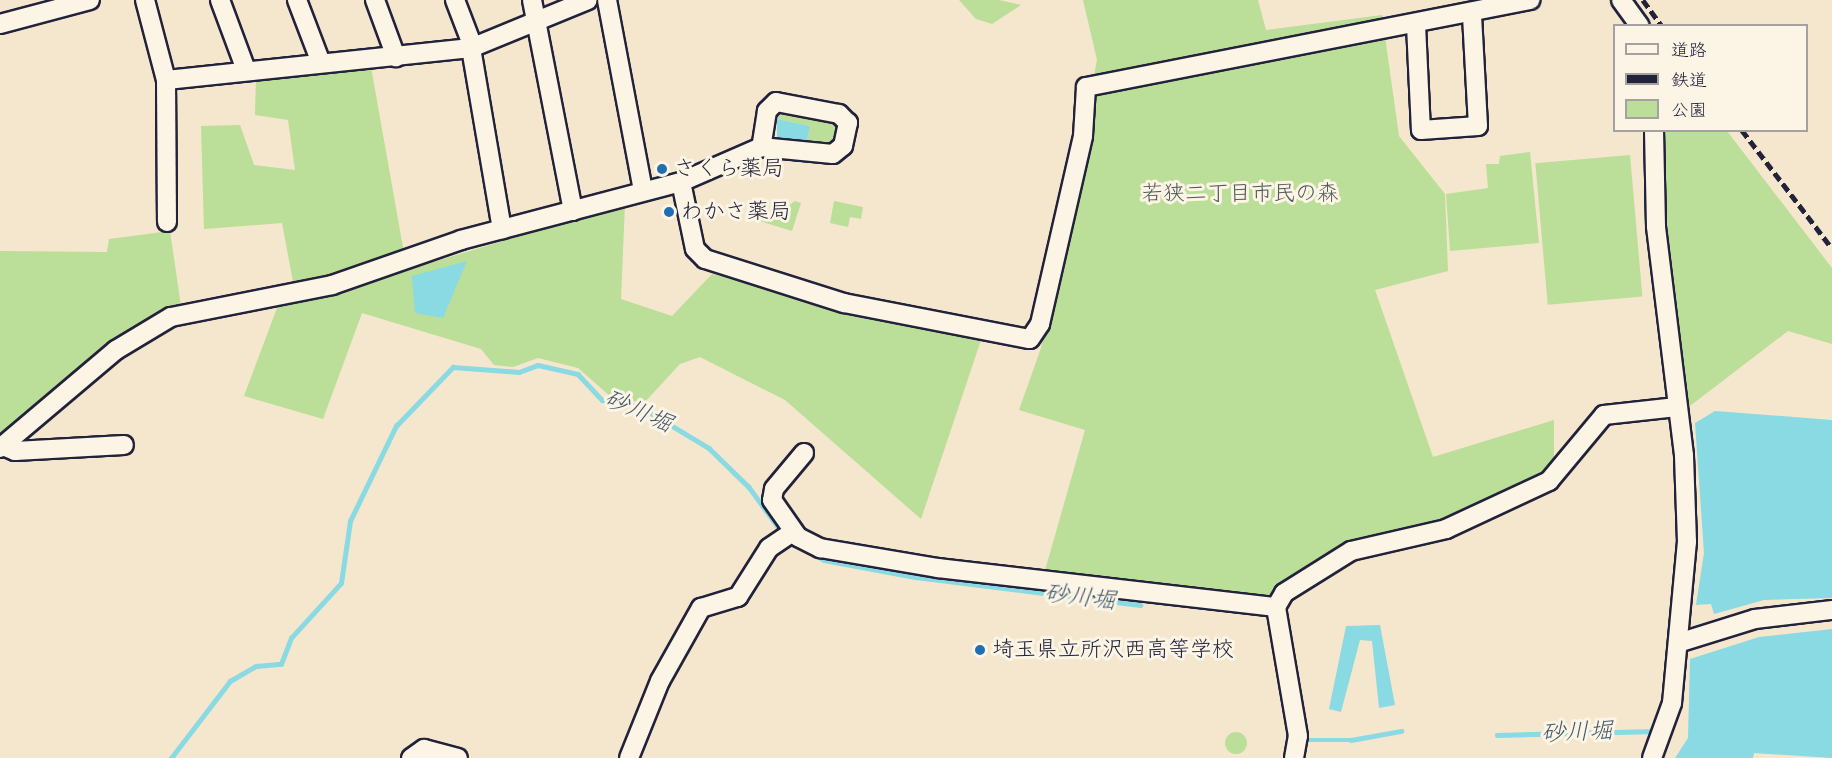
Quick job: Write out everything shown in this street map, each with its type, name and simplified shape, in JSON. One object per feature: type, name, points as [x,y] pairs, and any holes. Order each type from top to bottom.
[{"type":"street","points":[[0,24],[68,3],[90,0]]},
{"type":"street","points":[[145,0],[166,80],[167,222]]},
{"type":"street","points":[[219,0],[246,70]]},
{"type":"street","points":[[297,0],[321,63]]},
{"type":"street","points":[[375,0],[396,57]]},
{"type":"street","points":[[455,0],[472,48],[502,229]]},
{"type":"street","points":[[532,0],[539,20],[573,211]]},
{"type":"street","points":[[166,80],[472,48],[588,0]]},
{"type":"street","points":[[607,0],[643,191]]},
{"type":"street","points":[[681,182],[695,249],[705,259],[853,305],[1030,339],[1040,324],[1080,147],[1086,87],[1472,15],[1531,0]]},
{"type":"street","points":[[1621,0],[1639,24]]},
{"type":"street","points":[[1416,25],[1421,130],[1478,126],[1472,15]]},
{"type":"street","points":[[1,447],[116,350],[171,317],[332,285],[502,229],[681,182],[761,147],[833,154],[843,146],[848,123],[839,114],[776,102],[767,111],[761,147]]},
{"type":"street","points":[[1652,758],[1672,703],[1687,542],[1677,406],[1656,226],[1654,132]]},
{"type":"street","points":[[1294,758],[1298,736],[1276,607],[1296,583],[1351,550],[1446,529],[1549,481],[1604,416],[1677,406]]},
{"type":"street","points":[[1,447],[15,451],[124,445]]},
{"type":"street","points":[[804,453],[772,495],[788,535],[820,548],[938,568],[1276,607]]},
{"type":"street","points":[[629,758],[660,681],[701,608],[738,597],[788,535]]},
{"type":"street","points":[[1678,643],[1755,619],[1832,610]]},
{"type":"street","points":[[411,758],[424,749],[458,758]]},
{"type":"green space","points":[[959,0],[999,0],[1021,5],[992,24],[976,19]]},
{"type":"green space","name":"若狭二丁目市民の森","points":[[1083,0],[1258,0],[1266,30],[1382,15],[1399,136],[1445,194],[1448,271],[1375,290],[1433,457],[1554,420],[1554,471],[1445,523],[1358,542],[1290,577],[1272,600],[1044,574],[1085,430],[1019,410],[1041,348],[1097,60]]},
{"type":"green space","points":[[371,67],[407,270],[625,204],[621,299],[672,316],[712,274],[981,340],[921,519],[785,400],[700,357],[680,364],[644,403],[611,397],[578,368],[538,358],[513,367],[494,365],[481,349],[362,313],[323,419],[244,396],[277,308],[294,287],[282,223],[204,229],[201,126],[240,125],[254,165],[295,170],[288,120],[255,115],[256,76]]},
{"type":"green space","points":[[785,110],[833,121],[837,127],[831,146],[806,145],[810,126],[777,119]]},
{"type":"green space","points":[[1663,132],[1728,132],[1832,268],[1832,344],[1788,331],[1686,409],[1663,220]]},
{"type":"green space","points":[[1530,152],[1539,243],[1450,251],[1446,194],[1488,188],[1486,164],[1499,164],[1500,156]]},
{"type":"green space","points":[[1630,155],[1642,296],[1548,305],[1535,163]]},
{"type":"green space","points":[[795,201],[801,203],[792,231],[747,217],[751,207],[776,215]]},
{"type":"green space","points":[[834,201],[863,207],[861,219],[850,217],[848,227],[830,223]]},
{"type":"green space","points":[[170,231],[181,306],[132,329],[0,438],[0,251],[107,252],[109,239]]},
{"type":"green space","points":[[1236,732],[1244,735],[1247,743],[1244,751],[1236,754],[1228,751],[1225,743],[1228,735]]},
{"type":"water","points":[[777,119],[810,126],[806,145],[777,138]]},
{"type":"water","points":[[467,261],[443,318],[415,313],[412,276]]},
{"type":"water","points":[[1715,411],[1832,420],[1832,598],[1764,600],[1714,614],[1711,604],[1696,605],[1704,553],[1695,423]]},
{"type":"water","points":[[1380,625],[1395,705],[1379,708],[1372,641],[1360,640],[1341,712],[1329,709],[1346,626]]},
{"type":"water","points":[[1832,629],[1832,758],[1754,753],[1753,758],[1675,758],[1688,738],[1690,659],[1759,637]]},
{"type":"waterway","name":"砂川堀","points":[[171,758],[230,681],[256,666],[281,664],[291,638],[341,583],[350,521],[396,426],[453,367],[519,372],[538,365],[578,374],[602,400],[639,406],[709,448],[749,487],[784,535]]},
{"type":"waterway","name":"砂川堀","points":[[789,541],[824,560],[916,577],[1140,605]]},
{"type":"waterway","name":"砂川堀","points":[[1305,740],[1351,740],[1401,731]]},
{"type":"waterway","name":"砂川堀","points":[[1497,735],[1656,731]]},
{"type":"railway","points":[[1643,0],[1661,24]]},
{"type":"railway","points":[[1744,132],[1832,248]]},
{"type":"place","name":"さくら薬局","points":[[662,169]]},
{"type":"place","name":"わかさ薬局","points":[[669,212]]},
{"type":"place","name":"埼玉県立所沢西高等学校","points":[[980,650]]}]
